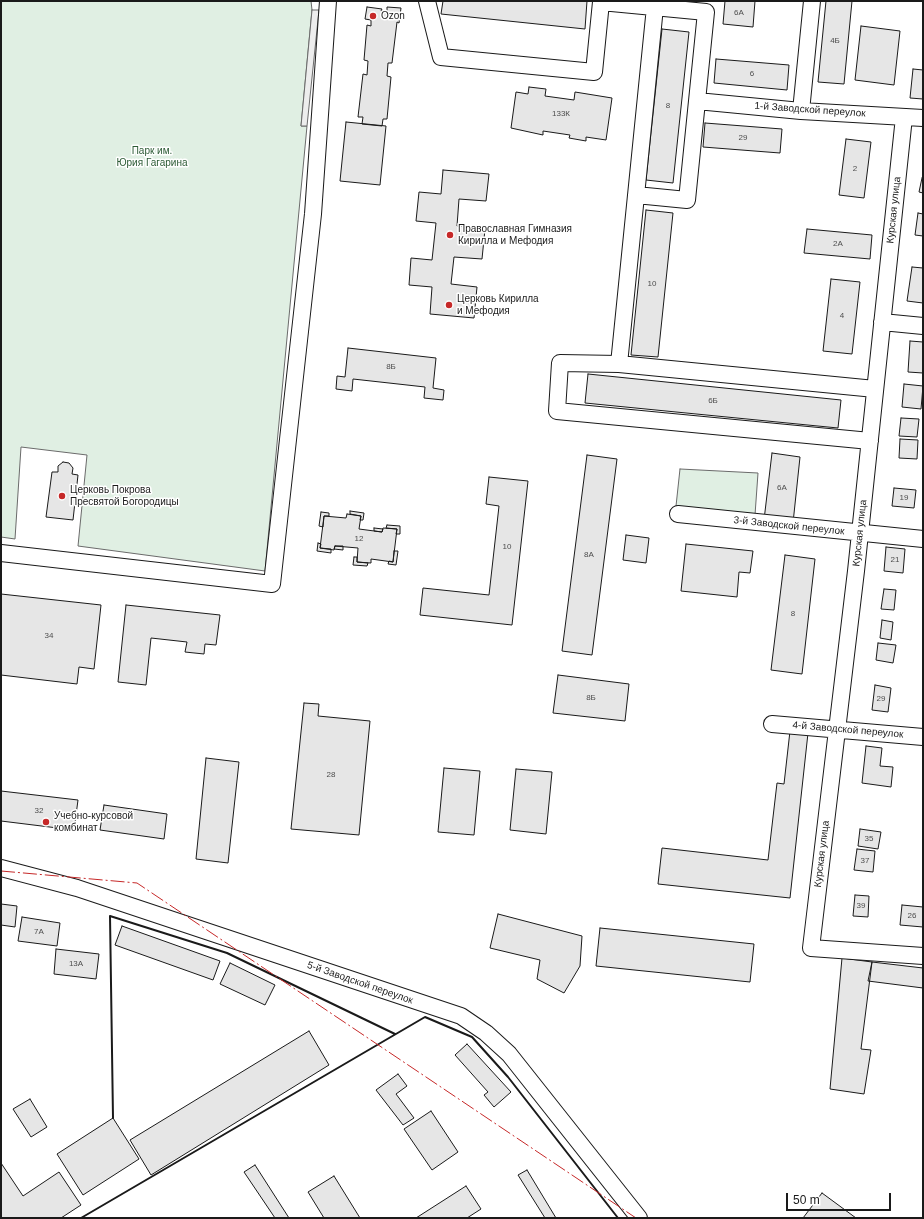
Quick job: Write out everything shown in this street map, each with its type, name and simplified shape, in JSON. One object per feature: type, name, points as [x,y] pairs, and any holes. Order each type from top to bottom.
[{"type":"street","points":[[1,553],[272,584],[313,214],[328,1]]},
{"type":"street","points":[[428,1],[441,57],[594,72],[601,2],[706,12],[687,200],[636,195]]},
{"type":"street","points":[[801,111],[812,1]]},
{"type":"street","points":[[619,364],[655,7]]},
{"type":"street","name":"1-й Заводской переулок","points":[[697,101],[801,111],[923,118]]},
{"type":"street","name":"Курская улица","points":[[904,116],[860,534],[810,948],[923,956]]},
{"type":"street","points":[[882,322],[923,326]]},
{"type":"street","points":[[870,441],[557,411],[560,363],[619,364],[875,389]]},
{"type":"street","name":"3-й Заводской переулок","points":[[678,514],[860,534],[923,539]]},
{"type":"street","name":"4-й Заводской переулок","points":[[772,724],[837,728],[923,737]]},
{"type":"street","name":"5-й Заводской переулок","points":[[1,868],[77,888],[461,1016],[486,1033],[509,1054],[638,1218]]},
{"type":"green space","name":"Парк им. Юрия Гагарина","points":[[1,1],[311,1],[312,10],[301,126],[307,126],[265,571],[78,546],[87,455],[21,447],[15,539],[1,537]]},
{"type":"green space","points":[[680,469],[758,473],[755,515],[676,506]]},
{"type":"shaded area","points":[[312,10],[319,10],[307,126],[301,126]]},
{"type":"building","points":[[443,1],[587,1],[585,29],[441,14]]},
{"type":"building","points":[[725,1],[755,1],[753,27],[723,24]]},
{"type":"building","points":[[826,1],[852,1],[844,84],[818,82]]},
{"type":"building","points":[[367,7],[382,9],[381,11],[387,12],[387,7],[401,8],[399,23],[397,22],[392,63],[388,63],[387,76],[391,77],[387,119],[383,119],[382,126],[362,124],[363,117],[358,117],[363,74],[367,75],[368,61],[364,60],[367,25],[371,26],[371,20],[365,19]]},
{"type":"building","points":[[861,26],[900,31],[894,85],[855,80]]},
{"type":"building","points":[[662,29],[689,32],[673,183],[646,180]]},
{"type":"building","points":[[716,59],[789,65],[787,90],[714,83]]},
{"type":"building","points":[[913,69],[923,70],[923,99],[910,98]]},
{"type":"building","points":[[529,87],[546,89],[545,96],[574,100],[575,92],[612,98],[606,140],[586,137],[586,141],[569,138],[570,135],[543,131],[543,135],[511,128],[516,92],[528,94]]},
{"type":"building","points":[[346,122],[386,126],[380,185],[340,181]]},
{"type":"building","points":[[705,123],[782,129],[780,153],[703,147]]},
{"type":"building","points":[[846,139],[871,142],[864,198],[839,195]]},
{"type":"building","points":[[443,170],[489,174],[486,201],[459,199],[457,226],[485,229],[482,259],[454,257],[451,284],[477,287],[474,318],[430,314],[432,287],[409,285],[411,258],[432,260],[436,223],[416,221],[419,192],[441,194]]},
{"type":"building","points":[[922,178],[923,179],[923,193],[919,192]]},
{"type":"building","points":[[646,210],[673,213],[658,357],[631,355]]},
{"type":"building","points":[[918,213],[923,214],[923,236],[915,235]]},
{"type":"building","points":[[807,229],[872,235],[870,259],[804,253]]},
{"type":"building","points":[[912,267],[923,268],[923,303],[907,301]]},
{"type":"building","points":[[831,279],[860,282],[852,354],[823,351]]},
{"type":"building","points":[[910,341],[923,342],[923,373],[908,372]]},
{"type":"building","points":[[348,348],[436,358],[433,388],[444,390],[443,400],[424,398],[425,387],[353,379],[352,391],[336,389],[337,376],[345,377]]},
{"type":"building","points":[[588,374],[841,400],[838,428],[585,403]]},
{"type":"building","points":[[904,384],[923,386],[921,409],[902,407]]},
{"type":"building","points":[[901,418],[919,419],[917,437],[899,436]]},
{"type":"building","points":[[900,439],[918,440],[917,459],[899,458]]},
{"type":"building","points":[[772,453],[800,457],[793,523],[764,520]]},
{"type":"building","points":[[587,455],[617,459],[592,655],[562,651]]},
{"type":"building","name":"Церковь Покрова Пресвятой Богородицы","points":[[63,462],[69,463],[73,468],[72,474],[78,475],[73,520],[46,517],[52,472],[58,472],[58,466]]},
{"type":"building","points":[[489,477],[528,481],[512,625],[420,615],[423,588],[489,595],[499,506],[486,504]]},
{"type":"building","points":[[894,488],[916,490],[914,508],[892,506]]},
{"type":"building","points":[[350,511],[364,513],[363,520],[360,520],[361,516],[350,514]]},
{"type":"building","points":[[321,512],[329,513],[329,516],[324,516],[323,527],[319,526]]},
{"type":"building","points":[[347,514],[361,516],[359,529],[382,532],[383,528],[397,529],[393,562],[371,559],[371,563],[357,562],[358,548],[335,546],[334,550],[320,548],[324,516],[346,518]]},
{"type":"building","points":[[387,525],[400,526],[400,534],[396,534],[397,529],[386,528]]},
{"type":"building","points":[[374,528],[383,529],[382,532],[374,531]]},
{"type":"building","points":[[626,535],[649,538],[646,563],[623,560]]},
{"type":"building","points":[[318,543],[321,544],[320,548],[331,549],[331,553],[317,551]]},
{"type":"building","points":[[686,544],[753,551],[750,573],[739,572],[737,597],[681,591]]},
{"type":"building","points":[[335,546],[343,546],[343,550],[334,549]]},
{"type":"building","points":[[886,547],[905,549],[903,573],[884,571]]},
{"type":"building","points":[[394,551],[398,551],[396,565],[388,564],[389,561],[393,562]]},
{"type":"building","points":[[785,555],[815,559],[802,674],[771,670]]},
{"type":"building","points":[[354,557],[357,557],[357,562],[368,563],[367,566],[353,565]]},
{"type":"building","points":[[884,589],[896,590],[894,610],[881,609]]},
{"type":"building","points":[[1,594],[101,605],[94,669],[79,667],[77,684],[1,675]]},
{"type":"building","points":[[126,605],[220,615],[216,645],[205,644],[204,654],[185,652],[187,642],[151,638],[146,685],[118,682]]},
{"type":"building","points":[[882,620],[893,622],[891,640],[880,638]]},
{"type":"building","points":[[878,643],[896,645],[893,663],[876,660]]},
{"type":"building","points":[[558,675],[629,684],[625,721],[553,713]]},
{"type":"building","points":[[875,685],[891,688],[888,712],[872,710]]},
{"type":"building","points":[[304,703],[319,704],[318,716],[370,721],[359,835],[291,829]]},
{"type":"building","points":[[790,731],[808,733],[790,898],[658,884],[662,848],[768,860],[777,783],[784,784]]},
{"type":"building","points":[[866,746],[882,748],[880,766],[893,767],[891,787],[862,783]]},
{"type":"building","points":[[206,758],[239,762],[228,863],[196,859]]},
{"type":"building","points":[[444,768],[480,771],[474,835],[438,832]]},
{"type":"building","points":[[516,769],[552,772],[546,834],[510,830]]},
{"type":"building","points":[[1,791],[78,800],[74,830],[1,821]]},
{"type":"building","points":[[104,805],[167,814],[164,839],[100,830]]},
{"type":"building","points":[[860,829],[881,832],[878,849],[858,846]]},
{"type":"building","points":[[857,849],[875,851],[873,872],[854,870]]},
{"type":"building","points":[[855,895],[869,896],[868,917],[853,916]]},
{"type":"building","points":[[1,904],[17,906],[15,927],[1,925]]},
{"type":"building","points":[[902,905],[923,907],[923,927],[900,925]]},
{"type":"building","points":[[498,914],[582,936],[580,966],[564,993],[537,979],[540,960],[490,948]]},
{"type":"building","points":[[22,917],[60,923],[57,946],[18,941]]},
{"type":"building","points":[[122,926],[220,961],[213,980],[115,945]]},
{"type":"building","points":[[600,928],[754,944],[750,982],[596,966]]},
{"type":"building","points":[[56,949],[99,954],[96,979],[54,974]]},
{"type":"building","points":[[842,958],[872,962],[861,1049],[871,1050],[864,1094],[830,1089]]},
{"type":"building","points":[[872,962],[923,968],[923,988],[868,981]]},
{"type":"building","points":[[230,963],[275,985],[265,1005],[220,984]]},
{"type":"building","points":[[309,1031],[329,1065],[151,1175],[130,1140]]},
{"type":"building","points":[[467,1044],[511,1092],[494,1107],[484,1095],[488,1092],[455,1055]]},
{"type":"building","points":[[398,1074],[407,1086],[396,1094],[414,1118],[403,1125],[376,1090]]},
{"type":"building","points":[[30,1099],[47,1127],[31,1137],[13,1109]]},
{"type":"building","points":[[431,1111],[458,1152],[432,1170],[404,1129]]},
{"type":"building","points":[[113,1118],[139,1159],[83,1195],[57,1154]]},
{"type":"building","points":[[1,1163],[23,1196],[59,1172],[81,1205],[61,1218],[1,1218]]},
{"type":"building","points":[[255,1165],[289,1218],[275,1218],[244,1172]]},
{"type":"building","points":[[527,1170],[556,1218],[545,1218],[518,1175]]},
{"type":"building","points":[[334,1176],[360,1218],[324,1218],[308,1192]]},
{"type":"building","points":[[466,1186],[481,1209],[467,1218],[416,1218]]},
{"type":"building","points":[[822,1193],[856,1218],[803,1218]]},
{"type":"wall","points":[[113,1118],[110,916],[227,953],[395,1034]]},
{"type":"wall","points":[[81,1218],[425,1017],[472,1037],[508,1077],[618,1218]]},
{"type":"power","points":[[1,871],[137,883],[636,1218]]},
{"type":"place","name":"Ozon","points":[[373,16]]},
{"type":"place","name":"Православная Гимназия Кирилла и Мефодия","points":[[450,235]]},
{"type":"place","name":"Церковь Кирилла и Мефодия","points":[[449,305]]},
{"type":"place","name":"Церковь Покрова Пресвятой Богородицы","points":[[62,496]]},
{"type":"place","name":"Учебно-курсовой комбинат","points":[[46,822]]}]
